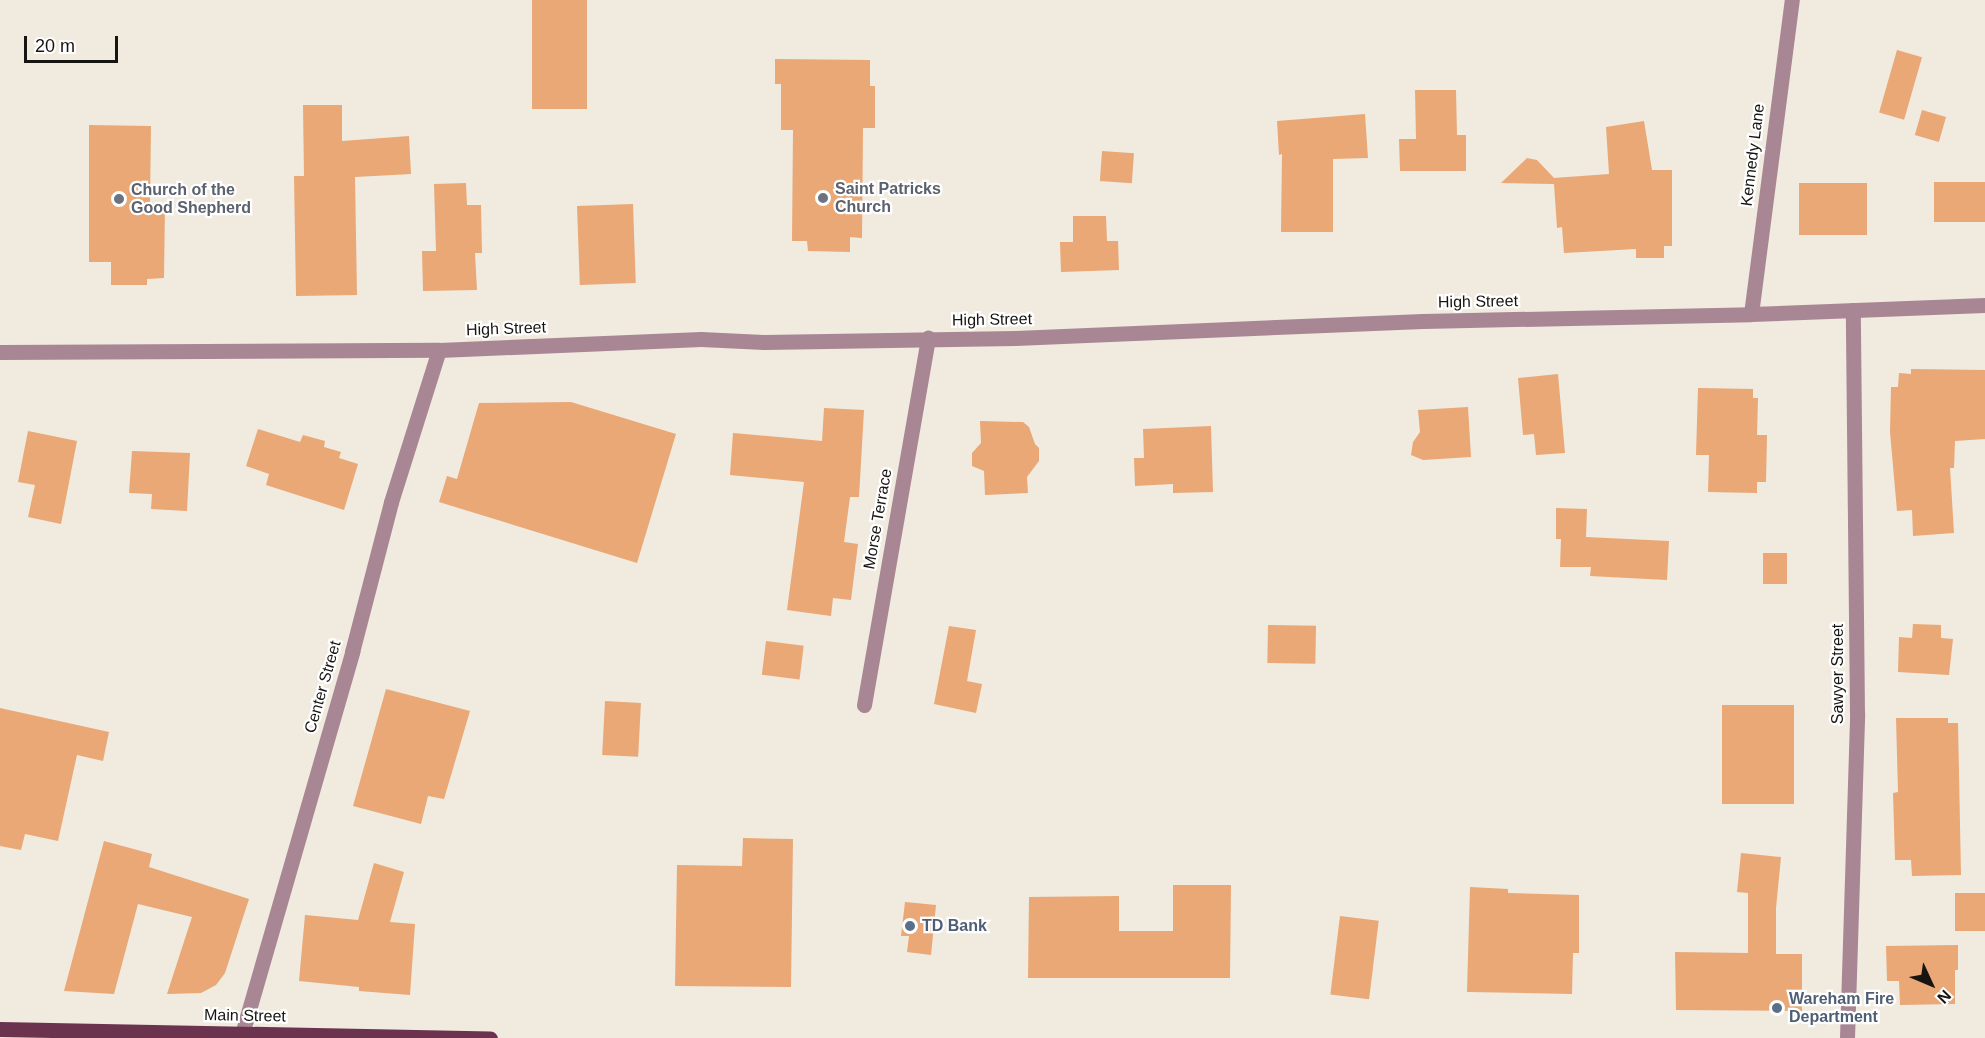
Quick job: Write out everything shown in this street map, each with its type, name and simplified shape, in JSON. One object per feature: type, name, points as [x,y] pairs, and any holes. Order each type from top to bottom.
[{"type":"main road","name":"Main Street","points":[[0,1029],[490,1038]]},
{"type":"street","name":"Kennedy Lane","points":[[1751,314],[1792,0]]},
{"type":"street","name":"High Street","points":[[0,352],[439,350],[701,339],[764,342],[1015,338],[1423,321],[1751,314],[1985,305]]},
{"type":"street","name":"Sawyer Street","points":[[1846,1038],[1857,712],[1853,310]]},
{"type":"street","name":"Morse Terrace","points":[[864,705],[928,339]]},
{"type":"street","name":"Center Street","points":[[242,1034],[352,652],[391,502],[439,350]]},
{"type":"building","points":[[532,0],[587,0],[587,109],[532,109]]},
{"type":"building","points":[[1897,50],[1922,57],[1904,120],[1879,112]]},
{"type":"building","points":[[775,59],[870,60],[870,86],[875,86],[875,128],[863,128],[862,238],[850,237],[850,252],[808,251],[807,241],[792,241],[793,130],[781,130],[781,84],[775,84]]},
{"type":"building","points":[[1415,90],[1456,90],[1457,135],[1466,135],[1466,171],[1400,171],[1399,139],[1416,139]]},
{"type":"building","points":[[303,105],[342,105],[342,141],[409,136],[411,174],[355,177],[357,295],[296,296],[294,176],[304,176]]},
{"type":"building","points":[[1922,110],[1946,117],[1939,142],[1915,135]]},
{"type":"building","points":[[1365,114],[1368,158],[1333,159],[1333,232],[1281,232],[1282,154],[1279,155],[1277,121]]},
{"type":"building","points":[[1644,121],[1652,170],[1672,170],[1672,246],[1664,246],[1664,258],[1636,258],[1636,249],[1564,253],[1562,227],[1557,228],[1554,184],[1501,183],[1527,158],[1537,160],[1554,178],[1609,174],[1606,127]]},
{"type":"building","points":[[89,125],[151,126],[150,203],[165,204],[164,278],[147,279],[147,285],[111,285],[111,262],[89,262]]},
{"type":"building","points":[[1102,151],[1134,153],[1132,183],[1100,181]]},
{"type":"building","points":[[1934,182],[1985,182],[1985,222],[1934,222]]},
{"type":"building","points":[[466,183],[467,205],[481,205],[482,253],[475,253],[477,290],[423,291],[422,251],[436,251],[434,184]]},
{"type":"building","points":[[1799,183],[1867,183],[1867,235],[1799,235]]},
{"type":"building","points":[[633,204],[636,283],[580,285],[577,206]]},
{"type":"building","points":[[1073,216],[1106,216],[1107,241],[1118,241],[1119,270],[1061,272],[1060,242],[1073,242]]},
{"type":"building","points":[[1911,369],[1985,370],[1985,439],[1955,441],[1954,468],[1950,468],[1954,533],[1913,536],[1912,510],[1897,511],[1890,432],[1891,387],[1898,387],[1899,373],[1911,374]]},
{"type":"building","points":[[1558,374],[1565,453],[1536,455],[1534,434],[1523,435],[1518,378]]},
{"type":"building","points":[[1698,388],[1753,389],[1753,398],[1758,398],[1757,435],[1767,435],[1766,482],[1757,482],[1757,493],[1708,492],[1709,455],[1696,455]]},
{"type":"building","points":[[571,402],[676,434],[637,563],[439,502],[447,476],[457,479],[479,403]]},
{"type":"building","points":[[1468,407],[1471,457],[1423,460],[1411,455],[1413,442],[1420,432],[1418,410]]},
{"type":"building","points":[[824,408],[864,410],[859,497],[850,497],[844,542],[858,544],[851,600],[833,598],[831,616],[787,610],[804,482],[730,475],[733,433],[822,441]]},
{"type":"building","points":[[980,421],[1023,422],[1029,427],[1035,444],[1039,448],[1039,461],[1027,477],[1028,493],[985,495],[984,471],[972,466],[972,453],[981,443]]},
{"type":"building","points":[[1211,426],[1213,492],[1173,493],[1173,484],[1135,486],[1134,458],[1144,458],[1143,429]]},
{"type":"building","points":[[258,429],[300,442],[303,435],[325,441],[324,447],[341,452],[339,458],[358,464],[344,510],[266,485],[269,474],[246,466]]},
{"type":"building","points":[[28,431],[77,441],[61,524],[28,517],[35,485],[18,482]]},
{"type":"building","points":[[132,451],[190,453],[187,511],[151,509],[152,494],[129,493]]},
{"type":"building","points":[[1556,508],[1587,509],[1586,537],[1669,541],[1667,580],[1590,576],[1591,567],[1560,567],[1561,539],[1556,539]]},
{"type":"building","points":[[1763,553],[1787,553],[1787,584],[1763,584]]},
{"type":"building","points":[[1913,624],[1941,625],[1941,638],[1953,639],[1949,675],[1898,672],[1899,637],[1912,638]]},
{"type":"building","points":[[1268,625],[1316,626],[1315,664],[1267,663]]},
{"type":"building","points":[[949,626],[976,630],[967,681],[982,684],[976,713],[934,704]]},
{"type":"building","points":[[766,641],[804,646],[800,679],[762,675]]},
{"type":"building","points":[[386,689],[470,711],[444,799],[428,796],[421,824],[353,806]]},
{"type":"building","points":[[605,701],[641,703],[638,757],[602,755]]},
{"type":"building","points":[[1722,705],[1794,705],[1794,804],[1722,804]]},
{"type":"building","points":[[0,708],[109,732],[103,761],[77,755],[58,841],[25,834],[21,850],[0,846]]},
{"type":"building","points":[[1896,718],[1948,718],[1948,723],[1958,723],[1961,875],[1912,876],[1911,860],[1895,860],[1893,793],[1898,792]]},
{"type":"building","points":[[743,838],[793,839],[791,987],[675,986],[677,865],[742,866]]},
{"type":"building","points":[[104,841],[152,854],[149,867],[249,899],[225,973],[216,985],[201,993],[167,994],[192,917],[138,904],[114,994],[64,991]]},
{"type":"building","points":[[1741,853],[1781,857],[1776,908],[1776,954],[1802,954],[1802,1011],[1676,1010],[1675,952],[1748,953],[1748,893],[1737,892]]},
{"type":"building","points":[[374,863],[404,872],[390,922],[415,924],[410,995],[359,991],[359,987],[299,981],[305,915],[358,920]]},
{"type":"building","points":[[1173,885],[1231,885],[1230,978],[1028,978],[1029,897],[1119,896],[1119,931],[1173,931]]},
{"type":"building","points":[[1470,887],[1508,889],[1508,893],[1579,895],[1579,953],[1573,953],[1572,994],[1467,992]]},
{"type":"building","points":[[1955,893],[1985,893],[1985,931],[1955,931]]},
{"type":"building","points":[[905,902],[936,905],[931,955],[907,952],[909,936],[901,936]]},
{"type":"building","points":[[1340,916],[1379,921],[1369,999],[1330,994]]},
{"type":"building","points":[[1958,945],[1955,1004],[1900,1005],[1899,981],[1887,981],[1886,946]]},
{"type":"place","name":"Saint Patricks Church","points":[[823,198]]},
{"type":"place","name":"Church of the Good Shepherd","points":[[119,199]]},
{"type":"place","name":"TD Bank","points":[[910,926]]},
{"type":"place","name":"Wareham Fire Department","points":[[1777,1008]]}]
